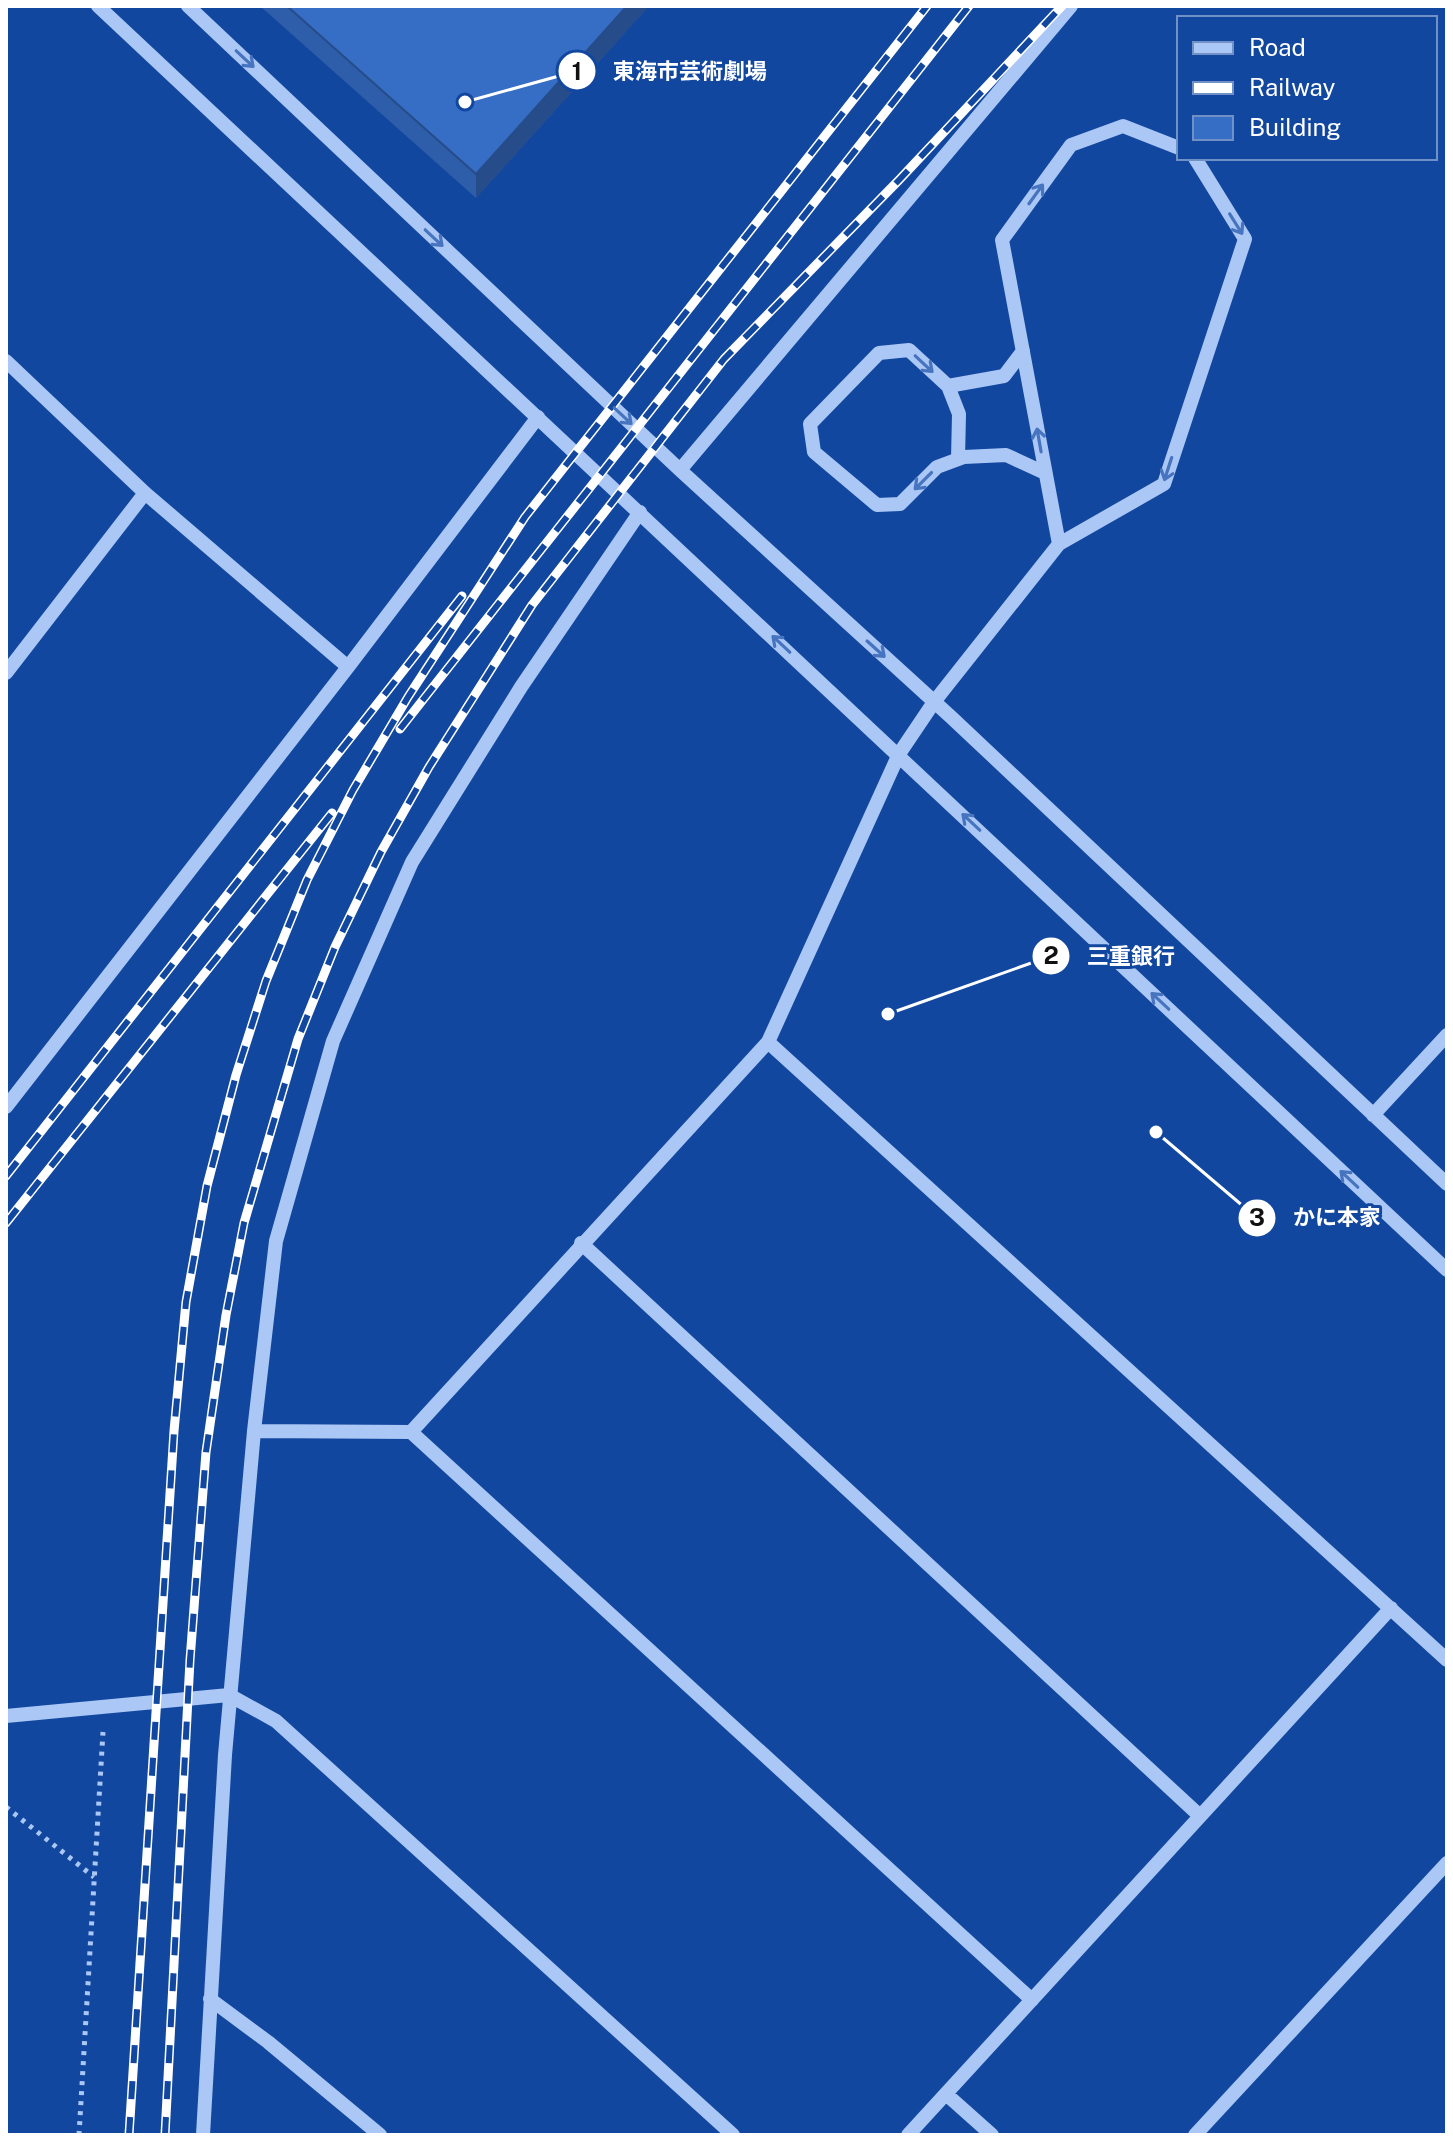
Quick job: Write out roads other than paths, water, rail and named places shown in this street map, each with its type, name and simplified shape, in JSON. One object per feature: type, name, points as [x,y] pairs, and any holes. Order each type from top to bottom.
[{"type":"street","points":[[98,6],[1447,1270]]},
{"type":"street","points":[[188,6],[680,470],[934,702],[1447,1184]]},
{"type":"street","points":[[680,470],[1071,6]]},
{"type":"street","points":[[1059,544],[1002,240],[1071,145],[1123,126],[1177,147]]},
{"type":"street","points":[[411,1432],[768,1042],[899,754],[934,702],[1059,544],[1164,484],[1245,239],[1196,160]]},
{"type":"street","points":[[958,459],[959,414],[948,386],[909,350],[879,353],[810,424],[814,452],[877,505],[900,504],[937,467],[958,459],[1006,455],[1045,473]]},
{"type":"street","points":[[948,386],[1004,376],[1023,351]]},
{"type":"street","points":[[6,361],[145,493],[348,667]]},
{"type":"street","points":[[6,1107],[538,417]]},
{"type":"street","points":[[6,673],[145,493]]},
{"type":"street","points":[[203,2135],[229,1695],[276,1241],[333,1041],[412,862],[521,687],[640,512]]},
{"type":"street","points":[[1373,1115],[1447,1035]]},
{"type":"street","points":[[768,1042],[1447,1660]]},
{"type":"street","points":[[581,1243],[1200,1816]]},
{"type":"street","points":[[254,1431],[411,1432],[1032,2000]]},
{"type":"street","points":[[908,2135],[1391,1608]]},
{"type":"street","points":[[6,1716],[229,1695],[276,1721],[733,2135]]},
{"type":"street","points":[[1195,2135],[1447,1863]]},
{"type":"street","points":[[210,1999],[268,2042],[380,2135]]},
{"type":"street","points":[[946,2094],[992,2135]]},
{"type":"railway","points":[[129,2135],[174,1431],[186,1302],[207,1186],[236,1075],[266,981],[307,880],[353,790],[408,697],[525,517],[927,6]]},
{"type":"railway","points":[[400,729],[969,6]]},
{"type":"railway","points":[[165,2135],[190,1660],[206,1452],[226,1315],[244,1223],[298,1039],[335,947],[381,852],[429,767],[532,605],[724,359],[899,180],[1062,6]]},
{"type":"railway","points":[[6,1176],[462,596]]},
{"type":"railway","points":[[6,1223],[332,813]]},
{"type":"place","name":"東海市芸術劇場","points":[[465,102]]},
{"type":"place","name":"三重銀行","points":[[888,1014]]},
{"type":"place","name":"かに本家","points":[[1156,1132]]}]
